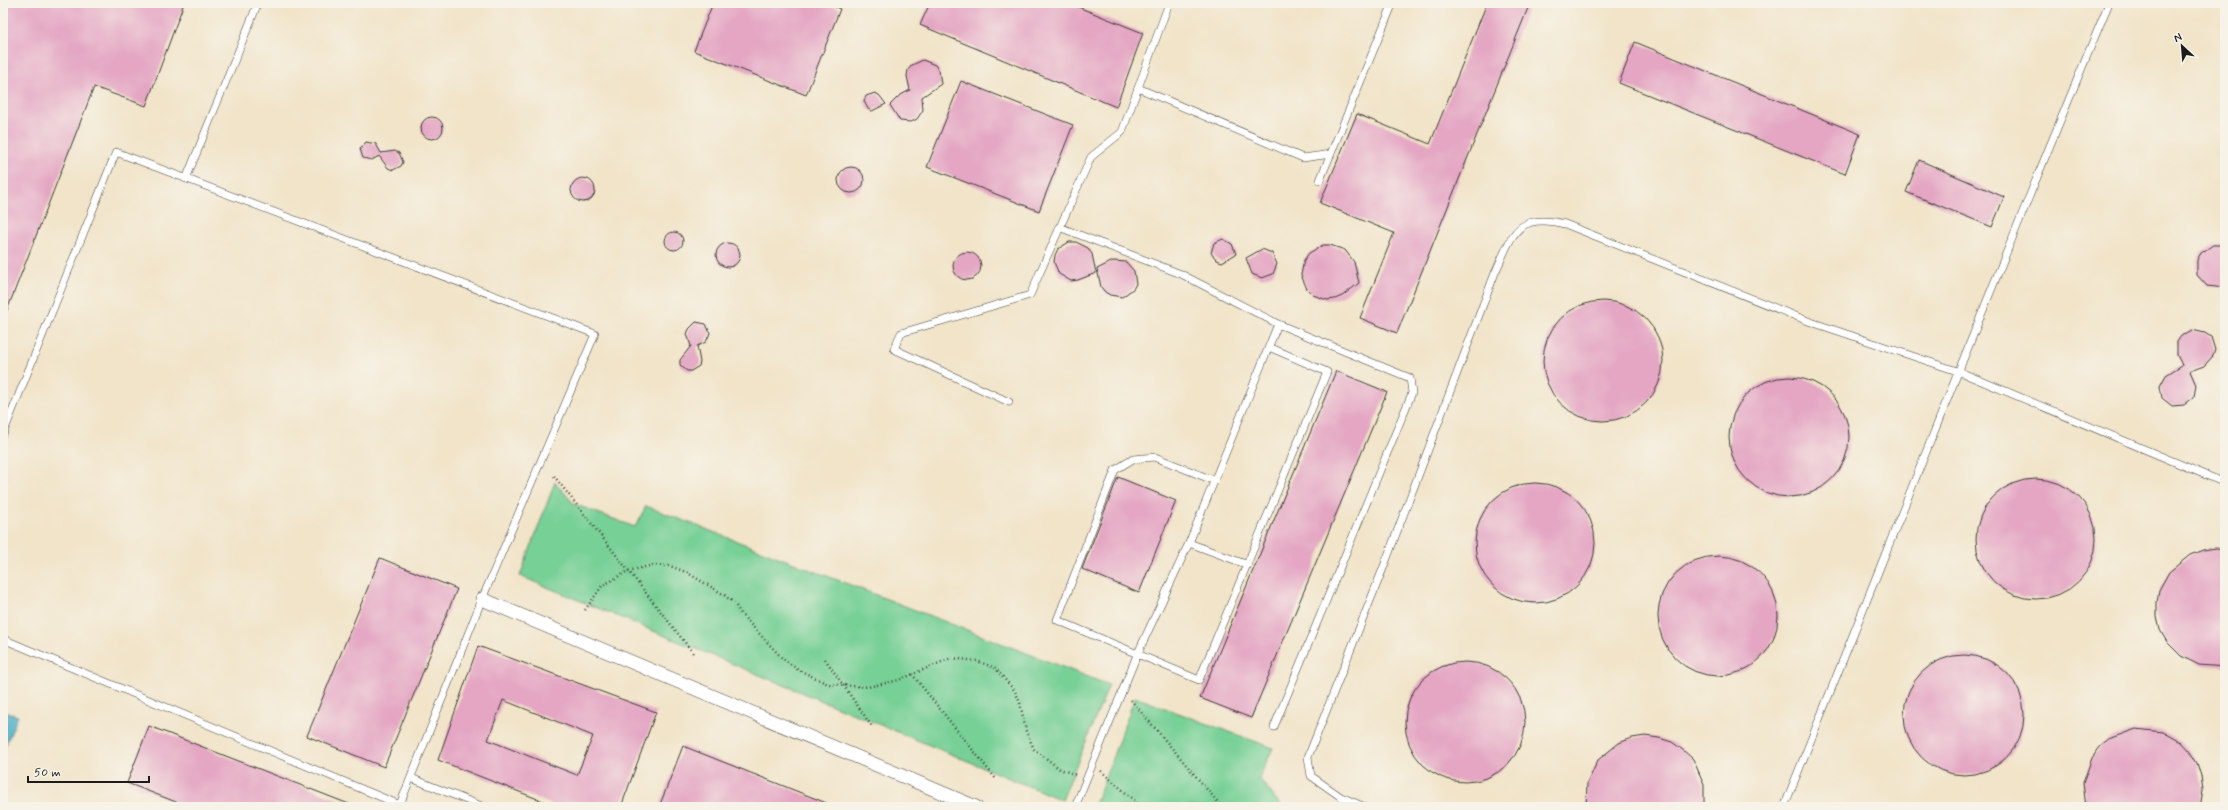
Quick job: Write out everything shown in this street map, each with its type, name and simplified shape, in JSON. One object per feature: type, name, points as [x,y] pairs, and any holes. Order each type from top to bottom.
[{"type":"street","points":[[482,599],[976,807]]},
{"type":"lane","points":[[186,179],[258,3]]},
{"type":"lane","points":[[1009,402],[894,349],[901,333],[1030,295],[1091,157],[1122,132],[1170,3]]},
{"type":"lane","points":[[1320,180],[1393,3]]},
{"type":"lane","points":[[1784,807],[1960,372],[2022,211],[2109,3]]},
{"type":"lane","points":[[1138,88],[1303,158],[1331,154]]},
{"type":"lane","points":[[3,434],[116,152],[595,334],[482,599],[400,806],[3,639]]},
{"type":"lane","points":[[1365,807],[1341,798],[1311,776],[1308,757],[1384,566],[1486,295],[1508,244],[1519,228],[1533,220],[1546,220],[1565,224],[1808,321],[1960,372],[2225,483]]},
{"type":"lane","points":[[1059,227],[1181,274],[1278,324],[1410,378],[1412,393],[1274,727]]},
{"type":"lane","points":[[1075,807],[1137,655],[1189,543],[1278,324]]},
{"type":"lane","points":[[1214,481],[1155,457],[1133,458],[1115,470],[1058,620],[1137,655],[1199,680],[1327,372],[1268,348]]},
{"type":"lane","points":[[1189,543],[1248,565]]},
{"type":"lane","points":[[411,778],[484,807]]},
{"type":"path","points":[[554,476],[694,654]]},
{"type":"path","points":[[585,610],[602,586],[628,570],[654,565],[670,566],[686,572],[723,594],[734,603],[741,614],[782,658],[797,669],[828,684],[868,687],[899,680],[950,658],[977,661],[995,668],[1015,691],[1020,703],[1026,731],[1034,749],[1060,769],[1076,775]]},
{"type":"path","points":[[825,659],[873,728]]},
{"type":"path","points":[[912,674],[996,779]]},
{"type":"path","points":[[1128,696],[1222,807]]},
{"type":"path","points":[[1100,769],[1142,807]]},
{"type":"green space","points":[[555,482],[574,504],[635,527],[646,506],[1109,685],[1062,800],[520,576]]},
{"type":"green space","points":[[1135,697],[1273,748],[1259,778],[1282,807],[1094,807]]},
{"type":"water","points":[[3,711],[18,716],[3,752]]},
{"type":"building","points":[[3,3],[184,3],[146,106],[94,87],[4,318]]},
{"type":"building","points":[[713,3],[826,3],[840,9],[806,95],[694,51]]},
{"type":"building","points":[[930,3],[1068,3],[1143,33],[1116,107],[920,25]]},
{"type":"building","points":[[1487,3],[1530,3],[1397,333],[1360,318],[1394,233],[1320,203],[1357,114],[1430,144]]},
{"type":"building","points":[[1635,42],[1860,134],[1845,174],[1619,83]]},
{"type":"building","points":[[923,60],[935,65],[939,70],[941,84],[922,97],[923,110],[917,119],[911,122],[900,121],[890,105],[899,96],[910,90],[907,76],[908,70],[912,65]]},
{"type":"building","points":[[961,81],[1073,125],[1039,211],[927,167]]},
{"type":"building","points":[[875,93],[879,95],[886,104],[872,111],[868,109],[864,101],[866,96]]},
{"type":"building","points":[[432,117],[440,120],[443,128],[440,136],[432,139],[424,136],[421,128],[424,120]]},
{"type":"building","points":[[366,142],[376,144],[381,153],[395,151],[399,153],[403,162],[401,166],[393,170],[388,168],[379,156],[372,160],[363,158],[360,149]]},
{"type":"building","points":[[1919,160],[2004,197],[1992,227],[1906,192]]},
{"type":"building","points":[[851,167],[860,171],[864,180],[860,189],[851,193],[842,189],[838,180],[842,171]]},
{"type":"building","points":[[583,178],[592,181],[595,190],[592,199],[583,202],[574,199],[571,190],[574,181]]},
{"type":"building","points":[[674,232],[680,235],[683,241],[680,247],[674,250],[668,247],[665,241],[668,235]]},
{"type":"building","points":[[1223,239],[1232,244],[1236,254],[1222,262],[1217,260],[1211,253],[1214,243]]},
{"type":"building","points":[[1069,242],[1076,242],[1088,248],[1092,254],[1096,273],[1071,281],[1059,274],[1054,262],[1055,255],[1058,249]]},
{"type":"building","points":[[728,243],[737,246],[740,255],[737,264],[728,267],[719,264],[716,255],[719,246]]},
{"type":"building","points":[[1323,245],[1330,245],[1345,250],[1354,262],[1359,283],[1342,296],[1335,299],[1327,300],[1313,295],[1307,289],[1301,275],[1304,260],[1309,253]]},
{"type":"building","points":[[2213,245],[2225,245],[2225,288],[2207,286],[2197,275],[2197,260],[2201,253]]},
{"type":"building","points":[[1262,249],[1272,253],[1277,264],[1273,274],[1262,278],[1252,274],[1246,258]]},
{"type":"building","points":[[967,252],[977,256],[981,266],[977,276],[967,280],[957,276],[953,266],[957,256]]},
{"type":"building","points":[[1113,261],[1126,262],[1134,271],[1136,284],[1133,289],[1122,297],[1110,295],[1101,287],[1097,269]]},
{"type":"building","points":[[1603,301],[1626,306],[1636,311],[1645,319],[1653,328],[1658,338],[1663,361],[1658,384],[1653,394],[1645,403],[1636,411],[1626,416],[1603,421],[1580,416],[1570,411],[1561,403],[1553,394],[1548,384],[1543,361],[1548,338],[1553,328],[1561,319],[1570,311],[1580,306]]},
{"type":"building","points":[[696,322],[706,324],[710,333],[706,342],[697,346],[700,362],[699,366],[691,371],[687,371],[680,365],[680,360],[691,346],[687,334],[689,329]]},
{"type":"building","points":[[2192,330],[2205,333],[2211,337],[2215,350],[2213,356],[2204,366],[2190,371],[2196,385],[2194,397],[2184,405],[2172,406],[2162,398],[2160,386],[2166,375],[2182,365],[2177,355],[2177,342],[2181,336]]},
{"type":"building","points":[[1336,371],[1387,392],[1251,718],[1200,698]]},
{"type":"building","points":[[1789,377],[1812,382],[1822,387],[1831,395],[1839,404],[1844,414],[1849,437],[1844,460],[1839,470],[1831,479],[1822,487],[1812,492],[1789,497],[1766,492],[1756,487],[1747,479],[1739,470],[1734,460],[1729,437],[1734,414],[1739,404],[1747,395],[1756,387],[1766,382]]},
{"type":"building","points":[[1118,477],[1176,501],[1139,593],[1082,569]]},
{"type":"building","points":[[2036,479],[2059,484],[2069,489],[2078,497],[2086,506],[2091,516],[2096,539],[2091,562],[2086,572],[2078,581],[2069,589],[2059,594],[2036,599],[2013,594],[2003,589],[1994,581],[1986,572],[1981,562],[1976,539],[1981,516],[1986,506],[1994,497],[2003,489],[2013,484]]},
{"type":"building","points":[[1535,483],[1558,488],[1568,493],[1577,501],[1585,510],[1590,520],[1595,543],[1590,566],[1585,576],[1577,585],[1568,593],[1558,598],[1535,603],[1512,598],[1502,593],[1493,585],[1485,576],[1480,566],[1475,543],[1480,520],[1485,510],[1493,501],[1502,493],[1512,488]]},
{"type":"building","points":[[2216,548],[2225,549],[2225,667],[2199,665],[2181,656],[2167,642],[2160,630],[2157,617],[2159,590],[2169,572],[2190,555],[2203,550]]},
{"type":"building","points":[[1718,556],[1741,561],[1751,566],[1760,574],[1768,583],[1773,593],[1778,616],[1773,639],[1768,649],[1760,658],[1751,666],[1741,671],[1718,676],[1695,671],[1685,666],[1676,658],[1668,649],[1663,639],[1658,616],[1663,593],[1668,583],[1676,574],[1685,566],[1695,561]]},
{"type":"building","points":[[380,558],[457,589],[384,767],[307,736]]},
{"type":"building","points":[[478,646],[656,712],[621,807],[558,807],[438,760]],"holes":[[[503,700],[593,736],[577,775],[488,740]]]},
{"type":"building","points":[[1964,655],[1987,660],[1997,665],[2006,673],[2014,682],[2019,692],[2024,715],[2019,738],[2014,748],[2006,757],[1997,765],[1987,770],[1964,775],[1941,770],[1931,765],[1922,757],[1914,748],[1909,738],[1904,715],[1909,692],[1914,682],[1922,673],[1931,665],[1941,660]]},
{"type":"building","points":[[1465,662],[1488,667],[1498,672],[1507,680],[1515,689],[1520,699],[1525,722],[1520,745],[1515,755],[1507,764],[1498,772],[1488,777],[1465,782],[1442,777],[1432,772],[1423,764],[1415,755],[1410,745],[1405,722],[1410,699],[1415,689],[1423,680],[1432,672],[1442,667]]},
{"type":"building","points":[[149,726],[354,807],[189,807],[127,783]]},
{"type":"building","points":[[2136,729],[2163,732],[2181,742],[2190,752],[2197,763],[2201,776],[2203,790],[2200,807],[2086,807],[2083,783],[2092,758],[2100,747],[2111,738]]},
{"type":"building","points":[[1645,736],[1672,742],[1693,759],[1704,784],[1704,807],[1586,807],[1587,784],[1598,760],[1619,743],[1632,738]]},
{"type":"building","points":[[683,746],[834,806],[834,807],[659,807]]}]
